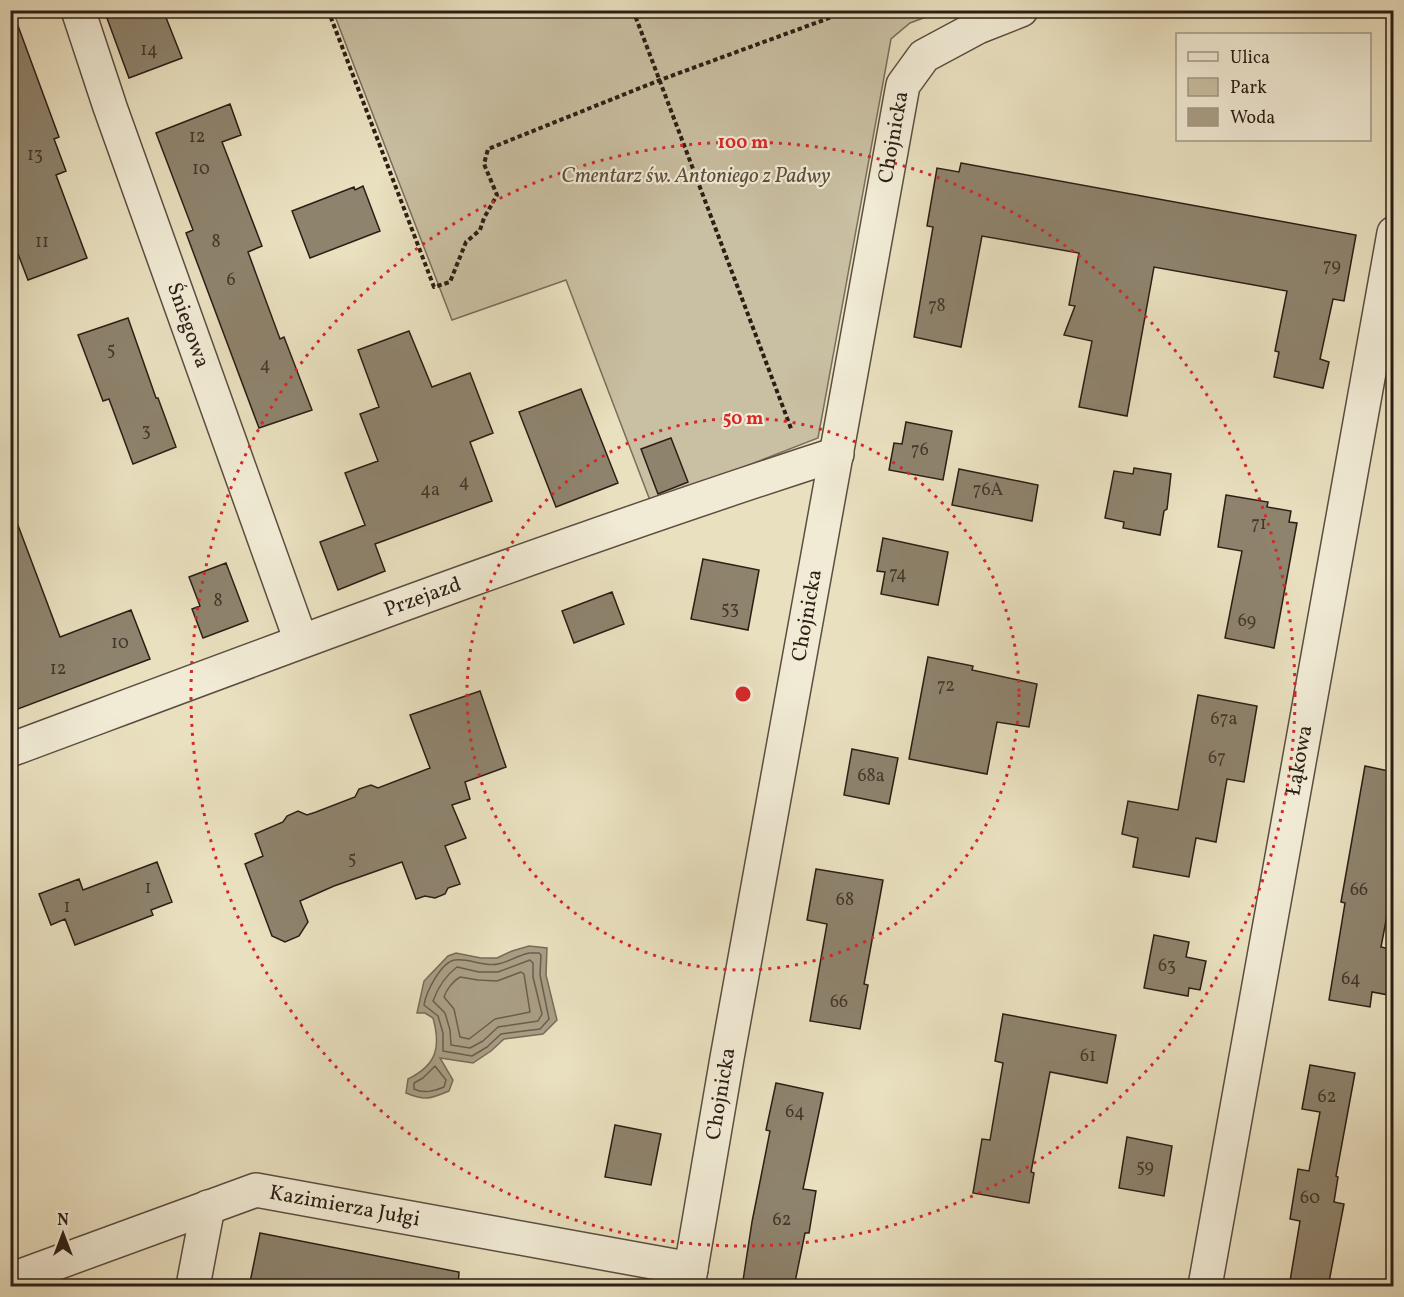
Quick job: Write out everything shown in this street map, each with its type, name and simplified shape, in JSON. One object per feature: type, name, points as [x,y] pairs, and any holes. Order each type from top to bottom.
[{"type":"street","name":"Śniegowa","points":[[78,10],[110,107],[302,641]]},
{"type":"street","name":"Chojnicka","points":[[690,1278],[727,1058],[821,458],[903,85],[924,56],[978,27],[1021,10]]},
{"type":"street","name":"Łąkowa","points":[[1205,1287],[1394,233]]},
{"type":"street","name":"Przejazd","points":[[10,750],[302,641],[821,458]]},
{"type":"street","name":"Kazimierza Jułgi","points":[[10,1280],[256,1190],[690,1278]]},
{"type":"street","points":[[193,1287],[208,1207]]},
{"type":"path","points":[[328,10],[434,287],[450,282],[466,242],[480,230],[497,195],[484,164],[488,148],[660,80],[851,10]]},
{"type":"path","points":[[633,10],[798,446],[821,458]]},
{"type":"green space","name":"Cmentarz św. Antoniego z Padwy","points":[[333,11],[942,11],[910,23],[891,39],[818,438],[651,503],[566,280],[452,320]]},
{"type":"water","points":[[529,946],[547,948],[546,975],[557,1020],[543,1034],[504,1039],[473,1063],[440,1058],[453,1080],[449,1091],[428,1098],[406,1093],[408,1079],[418,1074],[431,1061],[436,1046],[437,1038],[433,1018],[425,1013],[417,1013],[424,981],[448,956],[456,953],[481,958],[497,958]]},
{"type":"building","points":[[104,10],[163,10],[182,58],[129,78]]},
{"type":"building","points":[[14,15],[59,137],[54,139],[66,171],[56,175],[87,258],[28,280],[10,233],[10,16]]},
{"type":"building","points":[[230,104],[241,135],[222,142],[262,246],[248,252],[280,339],[284,337],[312,410],[259,428],[186,233],[193,230],[156,133]]},
{"type":"building","points":[[961,163],[1356,235],[1344,301],[1333,299],[1320,359],[1329,362],[1323,388],[1274,377],[1279,352],[1275,351],[1287,291],[1154,267],[1127,416],[1079,407],[1092,341],[1064,335],[1075,306],[1069,305],[1079,253],[982,236],[961,347],[914,337],[933,227],[927,226],[937,168],[959,172]]},
{"type":"building","points":[[363,186],[380,231],[310,258],[292,211],[354,187],[355,190]]},
{"type":"building","points":[[128,318],[176,447],[133,464],[109,399],[103,401],[78,335]]},
{"type":"building","points":[[409,331],[432,387],[470,373],[493,433],[470,442],[492,501],[375,544],[385,571],[338,590],[320,542],[365,525],[345,473],[378,461],[360,414],[379,407],[358,350]]},
{"type":"building","points":[[581,389],[618,483],[556,507],[519,412]]},
{"type":"building","points":[[906,422],[952,431],[943,480],[889,470],[894,443],[902,444]]},
{"type":"building","points":[[671,438],[688,482],[658,494],[641,449]]},
{"type":"building","points":[[1134,468],[1171,474],[1167,509],[1164,511],[1160,535],[1123,528],[1124,522],[1105,518],[1114,471],[1133,474]]},
{"type":"building","points":[[959,469],[1038,485],[1032,521],[952,505]]},
{"type":"building","points":[[1226,495],[1268,502],[1267,507],[1291,511],[1289,522],[1297,523],[1274,648],[1225,638],[1242,551],[1218,547]]},
{"type":"building","points":[[13,512],[60,637],[131,610],[150,659],[10,712],[10,513]]},
{"type":"building","points":[[883,538],[948,552],[938,605],[881,594],[885,572],[877,571]]},
{"type":"building","points":[[703,559],[759,570],[748,630],[691,619]]},
{"type":"building","points":[[226,563],[248,621],[203,638],[192,609],[200,606],[189,577]]},
{"type":"building","points":[[612,592],[624,624],[574,643],[562,611]]},
{"type":"building","points":[[928,657],[973,666],[972,670],[1037,684],[1029,727],[997,722],[987,774],[909,759]]},
{"type":"building","points":[[480,691],[506,767],[465,782],[470,799],[452,805],[466,838],[445,846],[460,884],[448,888],[445,894],[435,898],[425,896],[416,899],[402,862],[334,886],[300,901],[308,922],[299,936],[285,942],[272,936],[245,864],[263,856],[255,834],[283,822],[287,816],[298,811],[307,815],[355,797],[359,789],[371,785],[378,788],[430,768],[410,715]]},
{"type":"building","points":[[1198,695],[1257,706],[1244,782],[1227,779],[1216,842],[1196,838],[1189,877],[1133,867],[1138,838],[1122,834],[1128,801],[1178,810]]},
{"type":"building","points":[[852,749],[898,758],[889,804],[844,795]]},
{"type":"building","points":[[1365,766],[1394,772],[1394,879],[1381,947],[1394,950],[1394,996],[1372,992],[1370,1007],[1329,1000],[1345,903],[1341,902]]},
{"type":"building","points":[[157,862],[172,902],[151,910],[153,915],[75,945],[65,919],[51,925],[39,894],[79,879],[83,890]]},
{"type":"building","points":[[816,869],[883,880],[864,984],[868,985],[860,1029],[810,1021],[827,924],[807,920]]},
{"type":"building","points":[[1154,935],[1189,942],[1186,957],[1206,961],[1200,990],[1189,988],[1188,996],[1144,988]]},
{"type":"building","points":[[1003,1014],[1116,1035],[1107,1083],[1050,1072],[1031,1172],[1034,1173],[1029,1203],[973,1193],[982,1139],[990,1140],[1003,1063],[995,1061]]},
{"type":"building","points":[[1310,1065],[1355,1073],[1336,1176],[1338,1177],[1334,1202],[1344,1204],[1328,1287],[1289,1287],[1300,1221],[1290,1219],[1298,1169],[1309,1171],[1320,1112],[1302,1109]]},
{"type":"building","points":[[776,1083],[823,1093],[803,1189],[816,1191],[809,1233],[805,1233],[794,1287],[742,1287],[770,1131],[766,1130]]},
{"type":"building","points":[[615,1125],[661,1134],[651,1185],[605,1177]]},
{"type":"building","points":[[1127,1137],[1172,1146],[1164,1196],[1119,1188]]},
{"type":"building","points":[[260,1233],[459,1272],[458,1287],[249,1287]]}]
